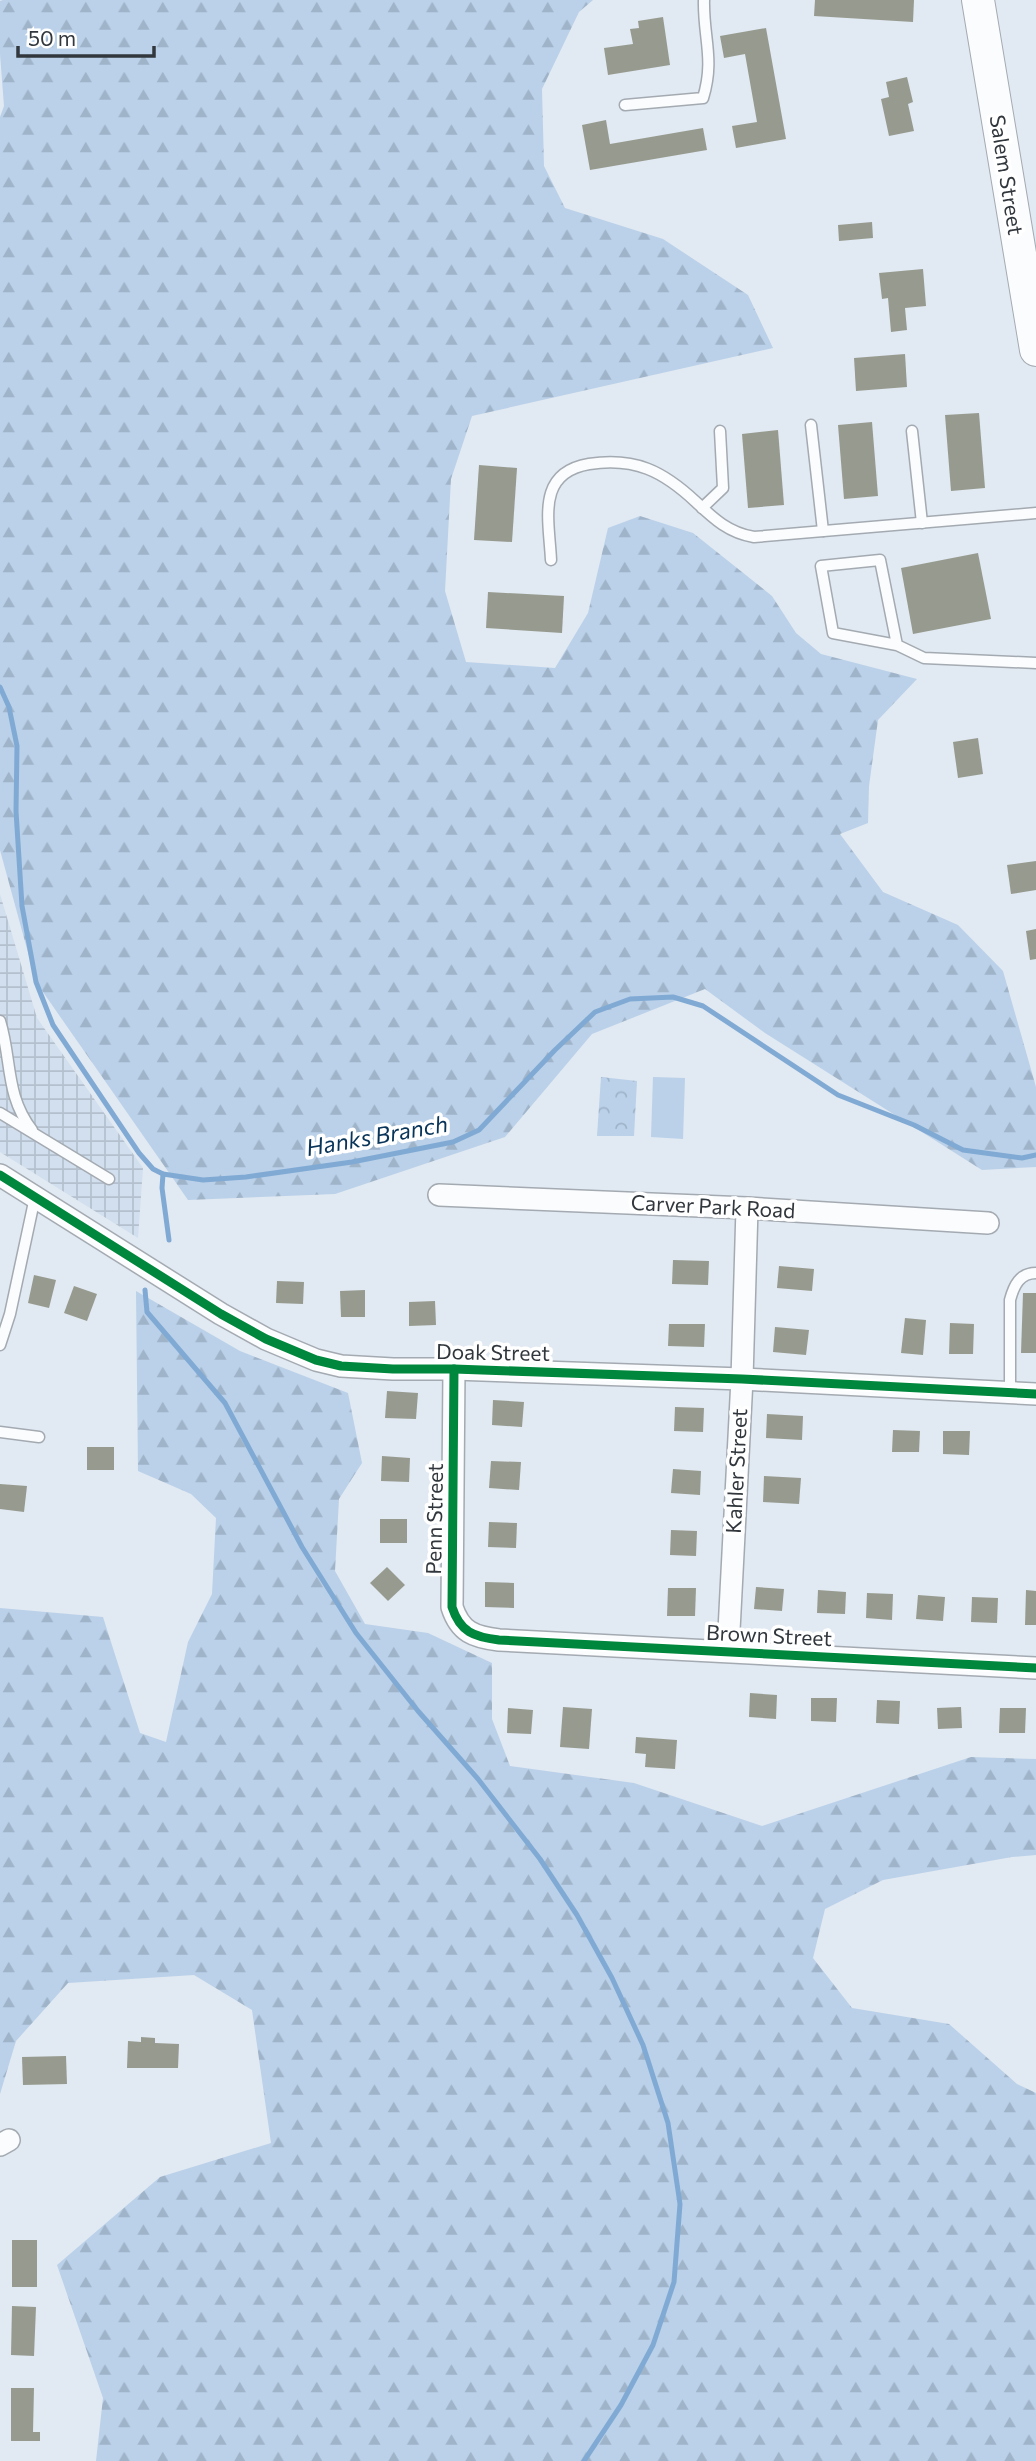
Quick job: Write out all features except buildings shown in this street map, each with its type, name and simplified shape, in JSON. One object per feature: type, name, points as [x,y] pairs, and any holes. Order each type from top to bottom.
[{"type":"main road","name":"Salem Street","points":[[978,0],[1036,350]]},
{"type":"street","name":"Doak Street","points":[[0,1175],[221,1314],[290,1351],[341,1366],[742,1379],[1036,1394]]},
{"type":"street","name":"Carver Park Road","points":[[439,1195],[747,1208],[988,1223]]},
{"type":"street","name":"Kahler Street","points":[[728,1650],[742,1379],[747,1208]]},
{"type":"street","name":"Penn Street","points":[[454,1369],[452,1606],[462,1627],[472,1635],[499,1640]]},
{"type":"street","name":"Brown Street","points":[[499,1640],[1036,1668]]},
{"type":"lane","points":[[625,105],[703,97],[709,79],[704,0]]},
{"type":"lane","points":[[811,425],[823,531]]},
{"type":"lane","points":[[702,508],[723,488],[720,430]]},
{"type":"lane","points":[[912,431],[922,523]]},
{"type":"lane","points":[[551,560],[549,504],[552,486],[560,476],[575,467],[606,462],[632,463],[659,472],[721,525],[739,535],[754,537],[1036,513]]},
{"type":"lane","points":[[897,645],[880,560],[821,566],[833,633],[897,645],[924,657],[1036,663]]},
{"type":"lane","points":[[0,1021],[14,1099],[21,1116],[36,1135]]},
{"type":"lane","points":[[0,1113],[109,1179]]},
{"type":"lane","points":[[0,1345],[10,1314],[35,1197]]},
{"type":"lane","points":[[1010,1392],[1010,1300],[1013,1287],[1028,1273],[1036,1273]]},
{"type":"lane","points":[[0,1432],[39,1437]]},
{"type":"shaded area","points":[[0,894],[37,1018],[143,1168],[138,1238],[0,1152]]},
{"type":"green space","points":[[593,0],[579,12],[542,89],[544,166],[565,208],[663,239],[748,295],[773,348],[472,416],[451,479],[445,591],[466,662],[555,668],[588,613],[608,528],[640,516],[693,533],[772,596],[796,633],[821,654],[917,679],[878,720],[869,786],[868,823],[840,834],[883,892],[958,925],[1003,971],[1036,1087],[1036,1167],[982,1170],[765,1033],[705,989],[592,1034],[505,1137],[335,1194],[188,1200],[36,982],[0,850],[0,117],[4,106],[0,1]]},
{"type":"green space","points":[[601,1077],[637,1081],[634,1136],[597,1136]]},
{"type":"green space","points":[[653,1077],[685,1078],[683,1139],[651,1137]]},
{"type":"green space","points":[[136,1291],[240,1351],[348,1393],[362,1463],[339,1499],[335,1571],[365,1624],[428,1633],[492,1663],[492,1719],[510,1766],[634,1783],[762,1826],[971,1757],[1036,1759],[1036,1855],[883,1880],[825,1909],[813,1958],[852,2008],[949,2024],[1017,2084],[1036,2093],[1036,2461],[96,2461],[103,2398],[57,2265],[160,2177],[271,2143],[252,2010],[194,1975],[68,1983],[16,2041],[0,2094],[0,1608],[103,1617],[140,1733],[166,1742],[188,1642],[212,1594],[216,1518],[191,1494],[138,1471]]},
{"type":"waterway","name":"Hanks Branch","points":[[0,687],[9,707],[17,746],[16,811],[22,906],[36,982],[53,1025],[139,1153],[153,1169],[163,1174],[203,1180],[246,1177],[352,1162],[453,1142],[479,1130],[595,1012],[630,999],[673,997],[703,1006],[838,1095],[914,1125],[963,1150],[1022,1158],[1036,1155]]},
{"type":"waterway","points":[[163,1174],[162,1188],[169,1240]]},
{"type":"waterway","points":[[145,1290],[147,1312],[225,1403],[302,1547],[356,1633],[418,1711],[478,1779],[540,1859],[577,1915],[612,1978],[643,2045],[668,2123],[680,2204],[674,2282],[653,2345],[621,2405],[584,2461]]},
{"type":"cycle path","points":[[0,1175],[221,1314],[266,1339],[316,1360],[341,1366],[742,1379],[1036,1394]]},
{"type":"cycle path","points":[[454,1369],[452,1607],[459,1622],[469,1632],[499,1640],[1036,1668]]}]
